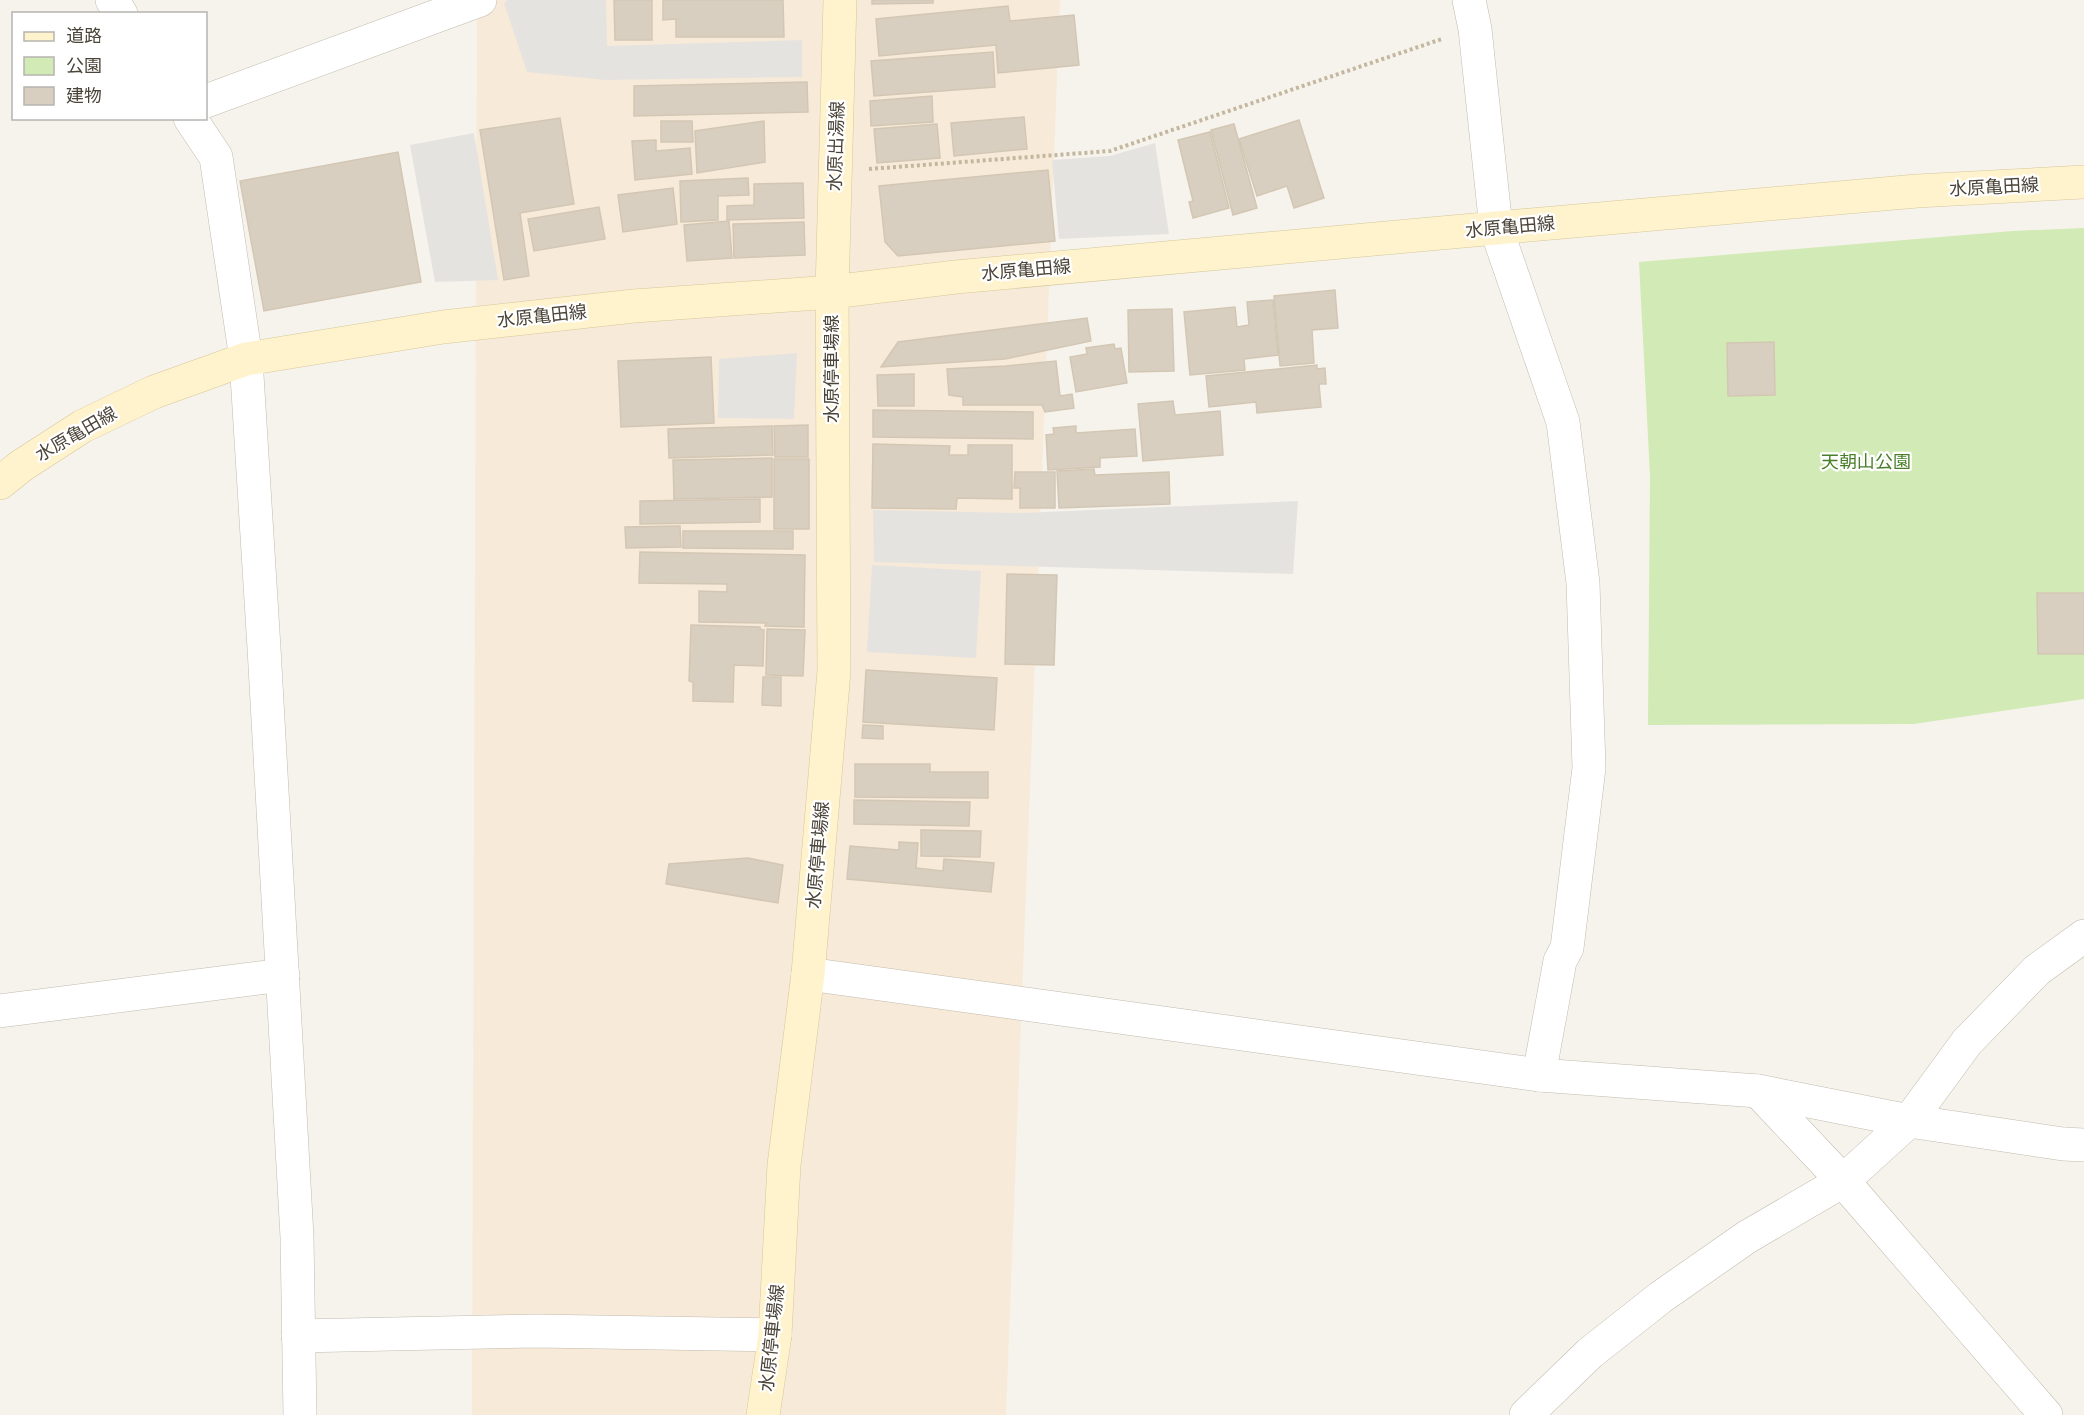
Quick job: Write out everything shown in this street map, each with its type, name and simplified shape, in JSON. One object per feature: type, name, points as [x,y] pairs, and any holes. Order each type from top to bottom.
[{"type":"main road","name":"水原出湯線","points":[[832,292],[840,0]]},
{"type":"main road","name":"水原亀田線","points":[[0,483],[21,466],[83,426],[154,392],[246,359],[443,327],[634,306],[832,292],[956,277],[1496,228],[1917,191],[2084,182]]},
{"type":"main road","name":"水原停車場線","points":[[763,1415],[775,1335],[784,1166],[808,974],[834,671],[832,292]]},
{"type":"street","points":[[207,100],[480,0]]},
{"type":"street","points":[[1472,14],[1496,228],[1563,422],[1583,583],[1590,768],[1567,948],[1560,961],[1539,1075]]},
{"type":"street","points":[[191,120],[216,157],[246,359],[297,1237],[300,1415]]},
{"type":"street","points":[[1526,1415],[1590,1353],[1661,1297],[1747,1237],[1843,1181],[1909,1121],[1966,1042],[2037,970],[2084,936]]},
{"type":"street","points":[[808,974],[1539,1075],[1758,1091],[1909,1121],[2063,1144],[2084,1145]]},
{"type":"street","points":[[0,1011],[283,975]]},
{"type":"street","points":[[1758,1091],[1843,1181],[2046,1415]]},
{"type":"street","points":[[298,1336],[537,1331],[775,1335]]},
{"type":"path","points":[[835,172],[1110,151],[1472,14]]},
{"type":"shaded area","points":[[477,0],[1060,0],[1006,1415],[472,1415]]},
{"type":"shaded area","points":[[508,0],[606,0],[607,46],[802,40],[802,77],[605,80],[527,72],[504,3]]},
{"type":"shaded area","points":[[474,133],[498,280],[435,282],[410,145]]},
{"type":"shaded area","points":[[1155,143],[1169,234],[1059,239],[1052,160],[1110,156]]},
{"type":"shaded area","points":[[797,353],[794,419],[718,418],[719,359]]},
{"type":"shaded area","points":[[1298,501],[1293,574],[874,562],[873,510],[1023,513]]},
{"type":"shaded area","points":[[872,565],[981,571],[976,658],[867,652]]},
{"type":"green space","name":"天朝山公園","points":[[2084,228],[2084,699],[1914,724],[1648,725],[1650,476],[1639,262],[2013,231]]},
{"type":"building","points":[[614,0],[652,0],[652,40],[615,40]]},
{"type":"building","points":[[663,0],[783,0],[784,37],[676,37],[676,19],[663,20]]},
{"type":"building","points":[[872,0],[933,0],[933,3],[872,4]]},
{"type":"building","points":[[1008,6],[1010,21],[1074,15],[1079,65],[998,73],[996,45],[879,56],[876,19]]},
{"type":"building","points":[[993,52],[995,87],[874,96],[871,61]]},
{"type":"building","points":[[807,82],[808,112],[634,116],[634,86]]},
{"type":"building","points":[[932,96],[933,122],[871,126],[870,101]]},
{"type":"building","points":[[1024,117],[1027,149],[954,156],[951,123]]},
{"type":"building","points":[[560,118],[574,204],[520,213],[529,276],[504,280],[480,130]]},
{"type":"building","points":[[1299,120],[1324,198],[1294,208],[1287,186],[1257,196],[1239,139]]},
{"type":"building","points":[[661,121],[692,121],[693,142],[661,142]]},
{"type":"building","points":[[764,121],[765,162],[697,173],[695,131]]},
{"type":"building","points":[[937,124],[940,158],[877,163],[874,129]]},
{"type":"building","points":[[1234,124],[1257,208],[1233,215],[1211,130]]},
{"type":"building","points":[[1210,132],[1229,208],[1193,218],[1189,202],[1193,201],[1178,140]]},
{"type":"building","points":[[656,140],[656,151],[690,148],[692,174],[635,180],[632,141]]},
{"type":"building","points":[[398,152],[421,282],[264,311],[240,181]]},
{"type":"building","points":[[1048,170],[1055,241],[898,256],[885,242],[879,186]]},
{"type":"building","points":[[748,178],[749,195],[718,196],[718,220],[681,222],[680,181]]},
{"type":"building","points":[[803,183],[804,218],[727,220],[727,206],[754,205],[754,184]]},
{"type":"building","points":[[673,188],[677,224],[623,232],[618,195]]},
{"type":"building","points":[[599,207],[605,239],[534,251],[528,219]]},
{"type":"building","points":[[729,221],[732,258],[687,261],[684,225]]},
{"type":"building","points":[[804,222],[805,255],[734,258],[733,224]]},
{"type":"building","points":[[1335,290],[1338,328],[1312,330],[1314,363],[1280,366],[1274,296]]},
{"type":"building","points":[[1273,300],[1278,355],[1244,359],[1245,370],[1190,375],[1184,312],[1235,307],[1237,327],[1249,325],[1247,302]]},
{"type":"building","points":[[1172,309],[1174,371],[1129,372],[1128,310]]},
{"type":"building","points":[[1087,318],[1091,341],[1005,359],[881,367],[898,342]]},
{"type":"building","points":[[1774,342],[1775,395],[1728,396],[1727,343]]},
{"type":"building","points":[[1114,344],[1115,349],[1121,348],[1127,383],[1076,392],[1070,357],[1087,354],[1086,348]]},
{"type":"building","points":[[711,357],[714,423],[621,427],[618,361]]},
{"type":"building","points":[[1056,361],[1060,396],[1072,394],[1074,408],[1045,412],[1042,405],[963,405],[963,397],[949,395],[947,369]]},
{"type":"building","points":[[1317,365],[1317,369],[1325,368],[1326,384],[1319,384],[1321,407],[1257,413],[1256,402],[1209,407],[1206,376]]},
{"type":"building","points":[[914,374],[914,406],[878,406],[877,375]]},
{"type":"building","points":[[1173,401],[1175,415],[1220,411],[1223,455],[1143,461],[1138,404]]},
{"type":"building","points":[[873,410],[1033,412],[1033,439],[873,437]]},
{"type":"building","points":[[808,425],[808,457],[775,457],[774,426]]},
{"type":"building","points":[[772,426],[773,455],[669,458],[668,429]]},
{"type":"building","points":[[1076,426],[1076,433],[1135,429],[1137,456],[1100,458],[1100,467],[1048,470],[1046,435],[1054,434],[1053,428]]},
{"type":"building","points":[[873,444],[950,446],[949,455],[968,455],[968,445],[1012,445],[1012,499],[957,498],[956,509],[872,508]]},
{"type":"building","points":[[772,458],[772,497],[674,499],[673,460]]},
{"type":"building","points":[[774,459],[809,459],[809,529],[774,529]]},
{"type":"building","points":[[1094,469],[1095,475],[1169,472],[1170,504],[1059,508],[1057,471]]},
{"type":"building","points":[[1015,472],[1055,472],[1055,508],[1020,508],[1020,488],[1014,488]]},
{"type":"building","points":[[760,499],[760,522],[640,524],[640,501]]},
{"type":"building","points":[[680,526],[681,547],[626,548],[625,527]]},
{"type":"building","points":[[683,531],[793,531],[793,549],[683,548]]},
{"type":"building","points":[[640,552],[805,555],[804,627],[765,626],[766,623],[699,622],[699,591],[727,592],[727,584],[639,583]]},
{"type":"building","points":[[1007,574],[1057,575],[1054,665],[1005,664]]},
{"type":"building","points":[[2037,593],[2084,593],[2084,654],[2038,654]]},
{"type":"building","points":[[691,625],[760,627],[764,630],[763,666],[734,665],[733,702],[693,701],[693,682],[689,681]]},
{"type":"building","points":[[767,629],[805,630],[803,676],[766,675]]},
{"type":"building","points":[[866,670],[997,678],[994,730],[863,722]]},
{"type":"building","points":[[763,677],[781,677],[781,706],[762,705]]},
{"type":"building","points":[[863,725],[883,726],[883,739],[862,738]]},
{"type":"building","points":[[855,764],[930,764],[930,772],[988,772],[988,798],[855,797]]},
{"type":"building","points":[[854,800],[970,802],[969,826],[854,824]]},
{"type":"building","points":[[921,830],[981,831],[980,857],[921,856]]},
{"type":"building","points":[[899,842],[918,843],[916,868],[943,871],[944,859],[994,863],[991,892],[847,879],[850,846],[899,850]]},
{"type":"building","points":[[748,858],[783,865],[778,903],[666,884],[669,864]]}]
